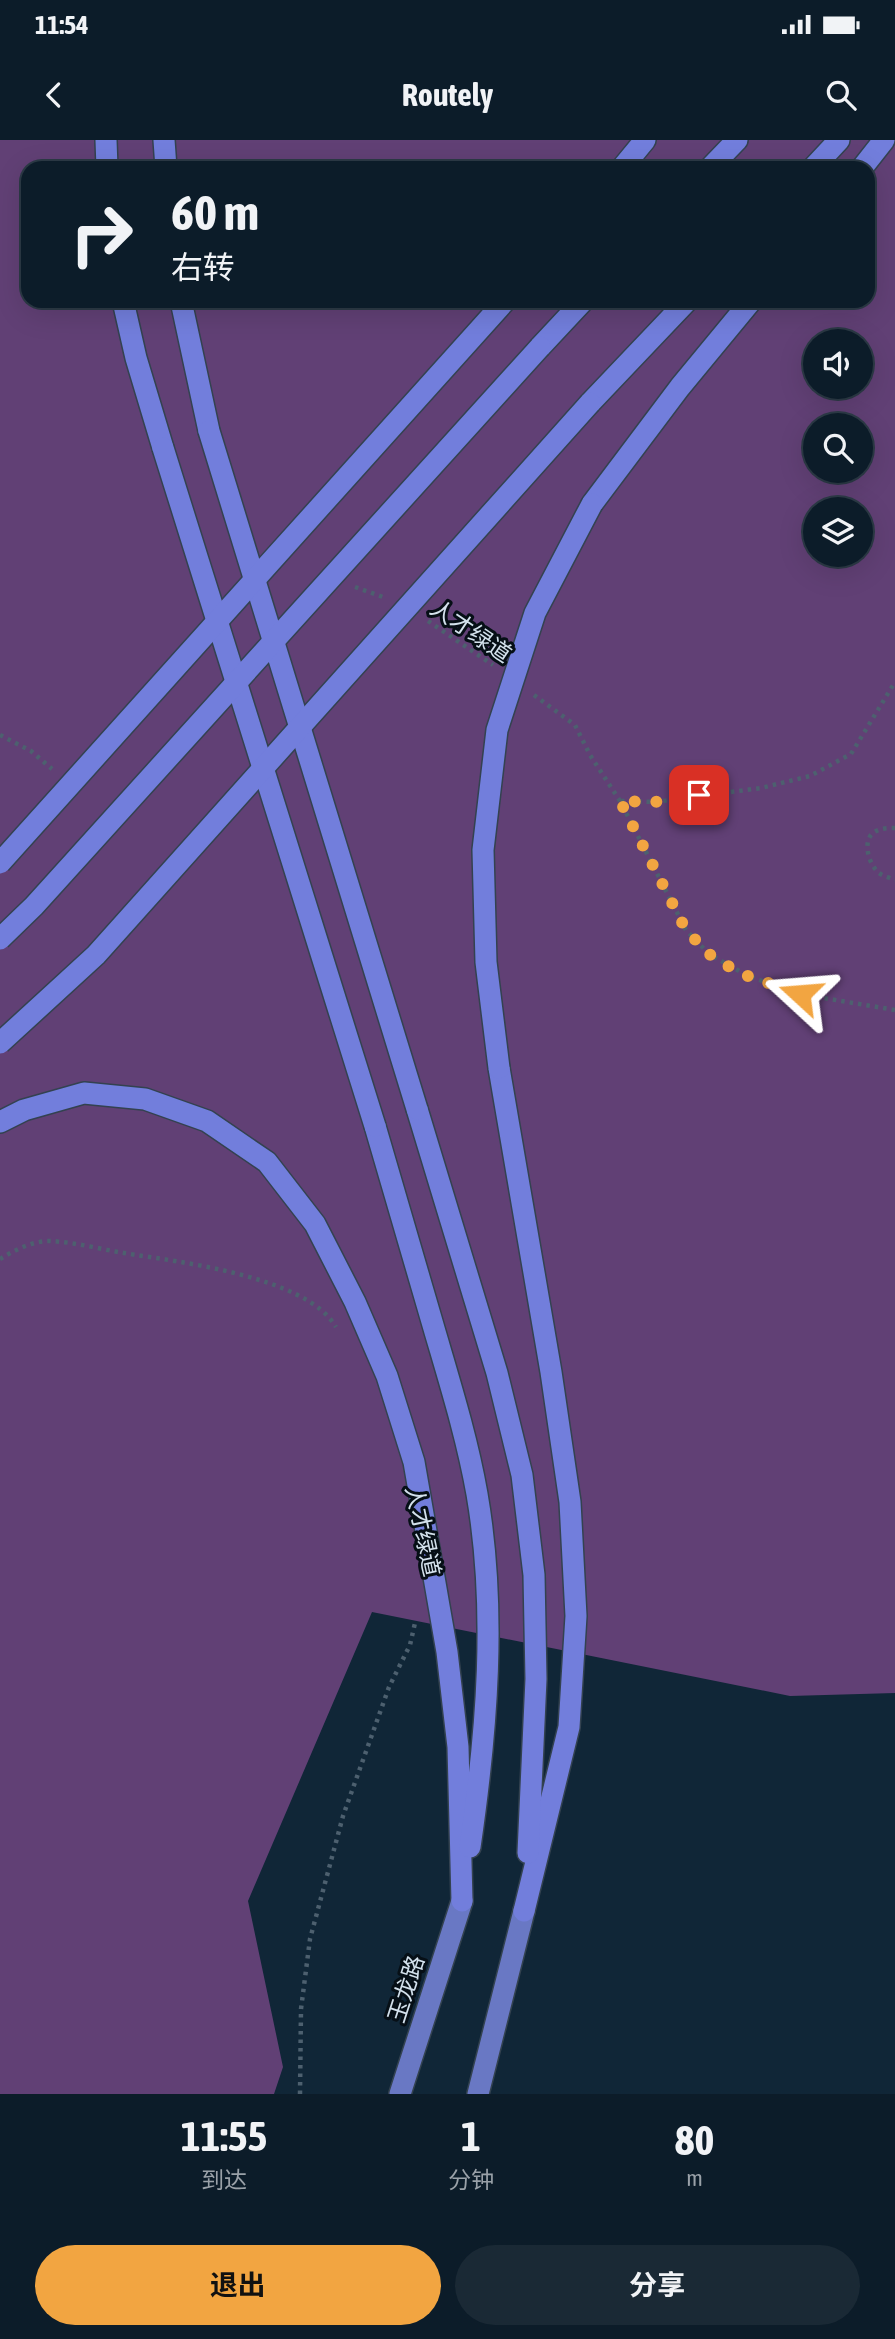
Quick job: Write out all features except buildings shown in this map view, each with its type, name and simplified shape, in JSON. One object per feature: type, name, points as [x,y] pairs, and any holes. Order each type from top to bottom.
[{"type":"highway","points":[[106,140],[107,161]]},
{"type":"highway","points":[[164,140],[166,161]]},
{"type":"highway","points":[[628,161],[645,140]]},
{"type":"highway","points":[[717,161],[737,140]]},
{"type":"highway","points":[[820,161],[839,140]]},
{"type":"highway","points":[[868,161],[884,140]]},
{"type":"highway","points":[[125,308],[136,358],[163,448],[375,1126],[450,1383],[477,1494],[488,1598],[487,1686],[481,1776],[462,1901]]},
{"type":"highway","points":[[183,308],[209,431],[497,1373],[522,1475],[534,1575],[536,1679],[524,1910]]},
{"type":"highway","points":[[0,863],[499,308]]},
{"type":"highway","points":[[0,939],[34,906],[576,308]]},
{"type":"highway","points":[[0,1043],[96,955],[590,403],[680,308]]},
{"type":"highway","points":[[524,1910],[569,1727],[576,1616],[569,1489],[499,1068],[486,962],[483,850],[497,730],[535,613],[592,504],[680,387],[745,308]]},
{"type":"highway","points":[[0,1122],[24,1110],[84,1093],[145,1099],[207,1121],[267,1162],[315,1223],[355,1302],[387,1376],[414,1462],[447,1651],[458,1747],[462,1901]]},
{"type":"main road","name":"玉龙路","points":[[400,2094],[462,1901]]},
{"type":"main road","points":[[478,2094],[524,1910]]},
{"type":"path","name":"人才绿道","points":[[348,585],[395,602]]},
{"type":"path","name":"人才绿道","points":[[417,615],[495,667]]},
{"type":"path","points":[[620,801],[655,802],[761,788],[810,776],[852,754],[895,682]]},
{"type":"path","points":[[529,692],[575,725],[590,755],[620,801],[686,930],[709,954],[748,976],[800,994],[895,1010]]},
{"type":"path","points":[[895,828],[881,828],[872,833],[867,844],[871,862],[880,874],[895,880]]},
{"type":"path","points":[[0,1259],[19,1248],[48,1241],[184,1262],[251,1276],[311,1301],[332,1320],[337,1329]]},
{"type":"path","points":[[300,2094],[301,2009],[310,1939],[343,1816],[389,1687],[410,1645],[416,1620]]},
{"type":"shaded area","points":[[0,140],[895,140],[895,1693],[790,1696],[372,1612],[248,1901],[283,2067],[274,2094],[0,2094]]},
{"type":"route","points":[[699,795],[655,802],[620,801],[686,930],[709,954],[728,966],[800,994]]}]
